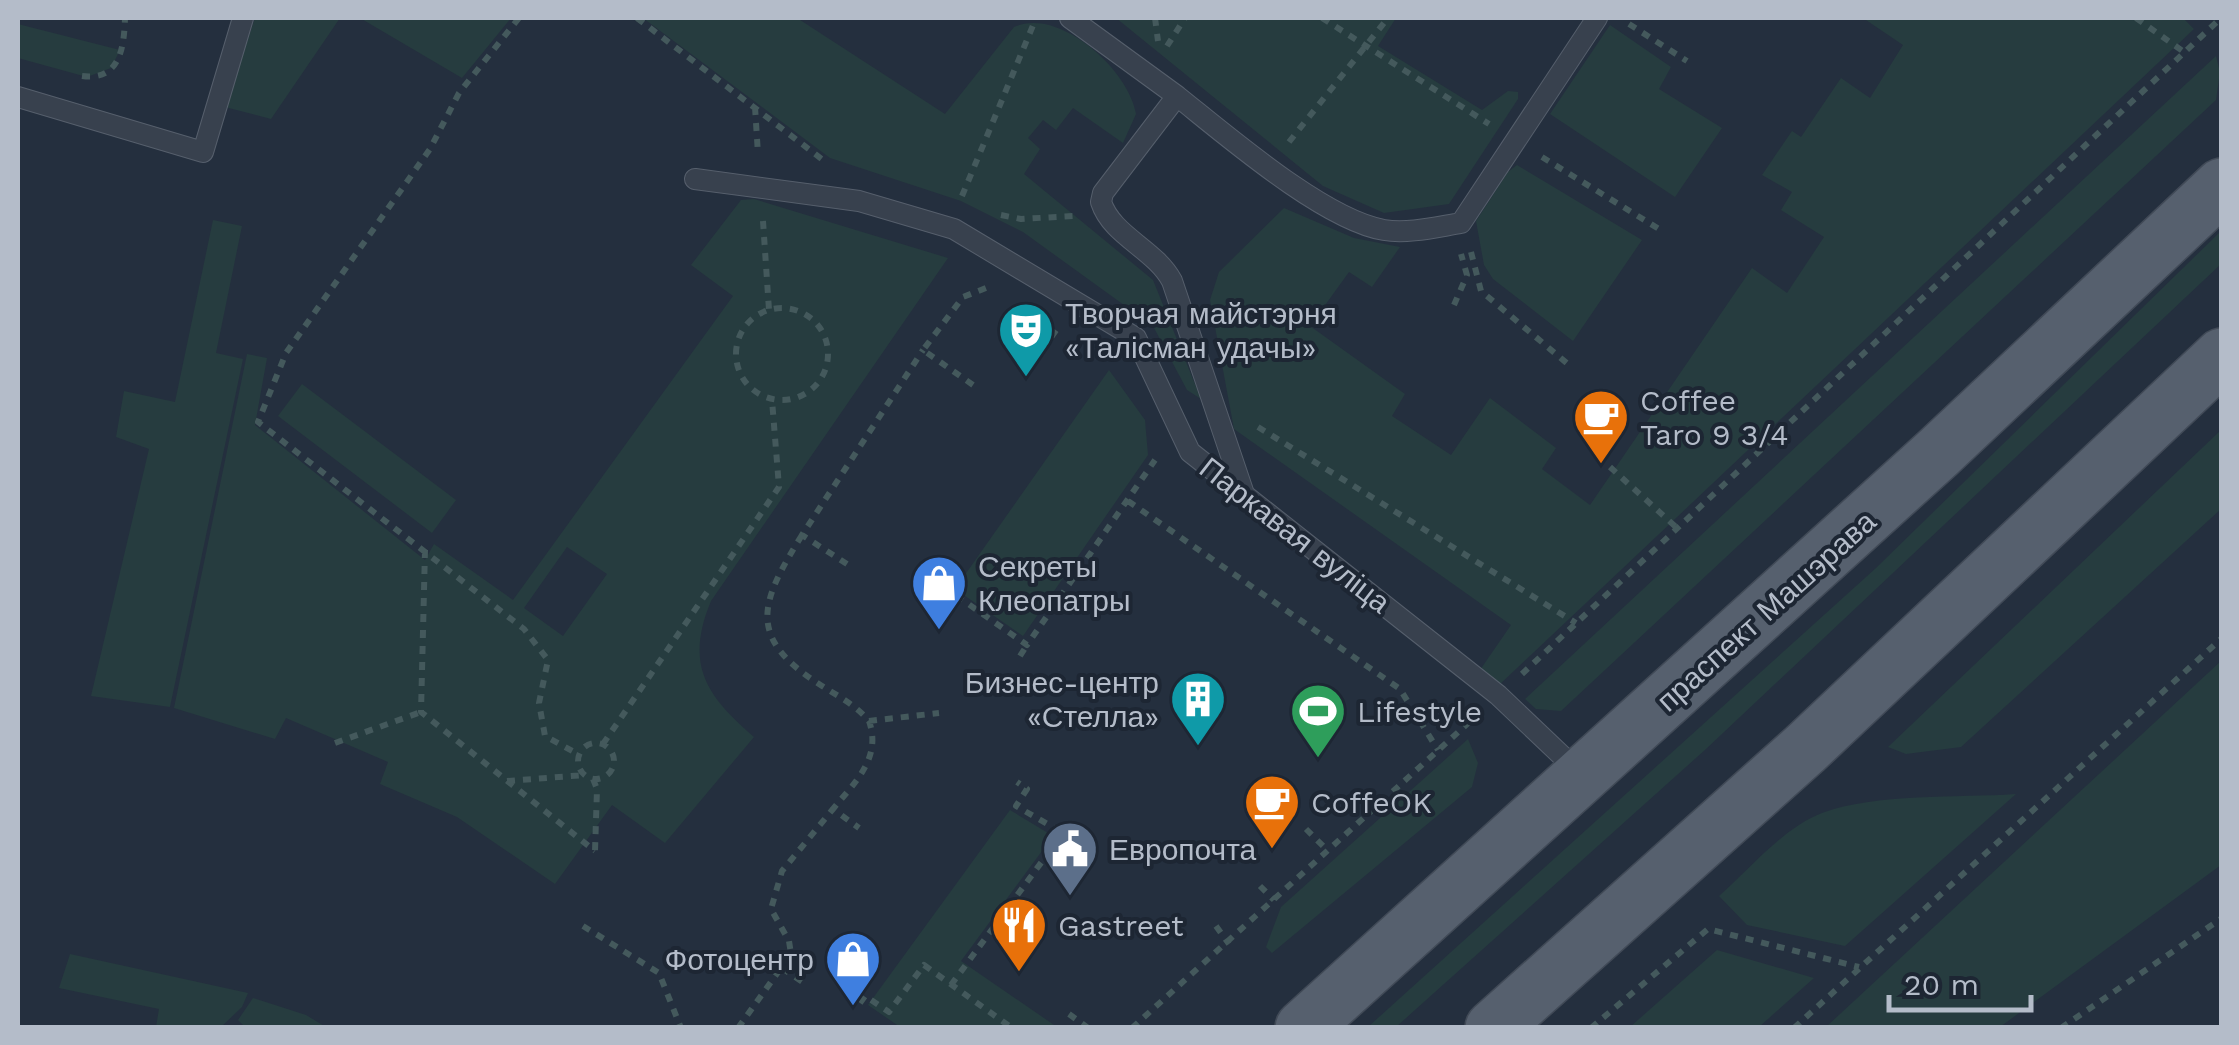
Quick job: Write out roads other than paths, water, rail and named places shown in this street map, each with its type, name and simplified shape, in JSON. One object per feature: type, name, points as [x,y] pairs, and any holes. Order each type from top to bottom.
[{"type":"main road","name":"праспект Машэрава","points":[[1303,1028],[1938,454],[2222,186]]},
{"type":"main road","points":[[1493,1028],[1806,749],[2222,356]]},
{"type":"lane","points":[[18,97],[203,152],[242,18]]},
{"type":"lane","points":[[1070,18],[1178,96],[1276,174],[1354,220],[1383,230],[1461,223],[1597,18]]},
{"type":"lane","points":[[1178,96],[1101,202],[1111,221],[1158,259],[1172,281],[1244,494]]},
{"type":"lane","name":"Паркавая вуліца","points":[[695,178],[860,201],[954,229],[1136,338],[1190,452],[1498,696],[1584,776]]},
{"type":"place","name":"Творчая майстэрня «Талісман удачы»","points":[[1026,379]]},
{"type":"place","name":"Coffee Taro 9 3/4","points":[[1601,466]]},
{"type":"place","name":"Секреты Клеопатры","points":[[939,632]]},
{"type":"place","name":"Бизнес-центр «Стелла»","points":[[1198,748]]},
{"type":"place","name":"Lifestyle","points":[[1318,760]]},
{"type":"place","name":"CoffeOK","points":[[1272,851]]},
{"type":"place","name":"Европочта","points":[[1070,898]]},
{"type":"place","name":"Gastreet","points":[[1019,974]]},
{"type":"place","name":"Фотоцентр","points":[[853,1008]]}]
